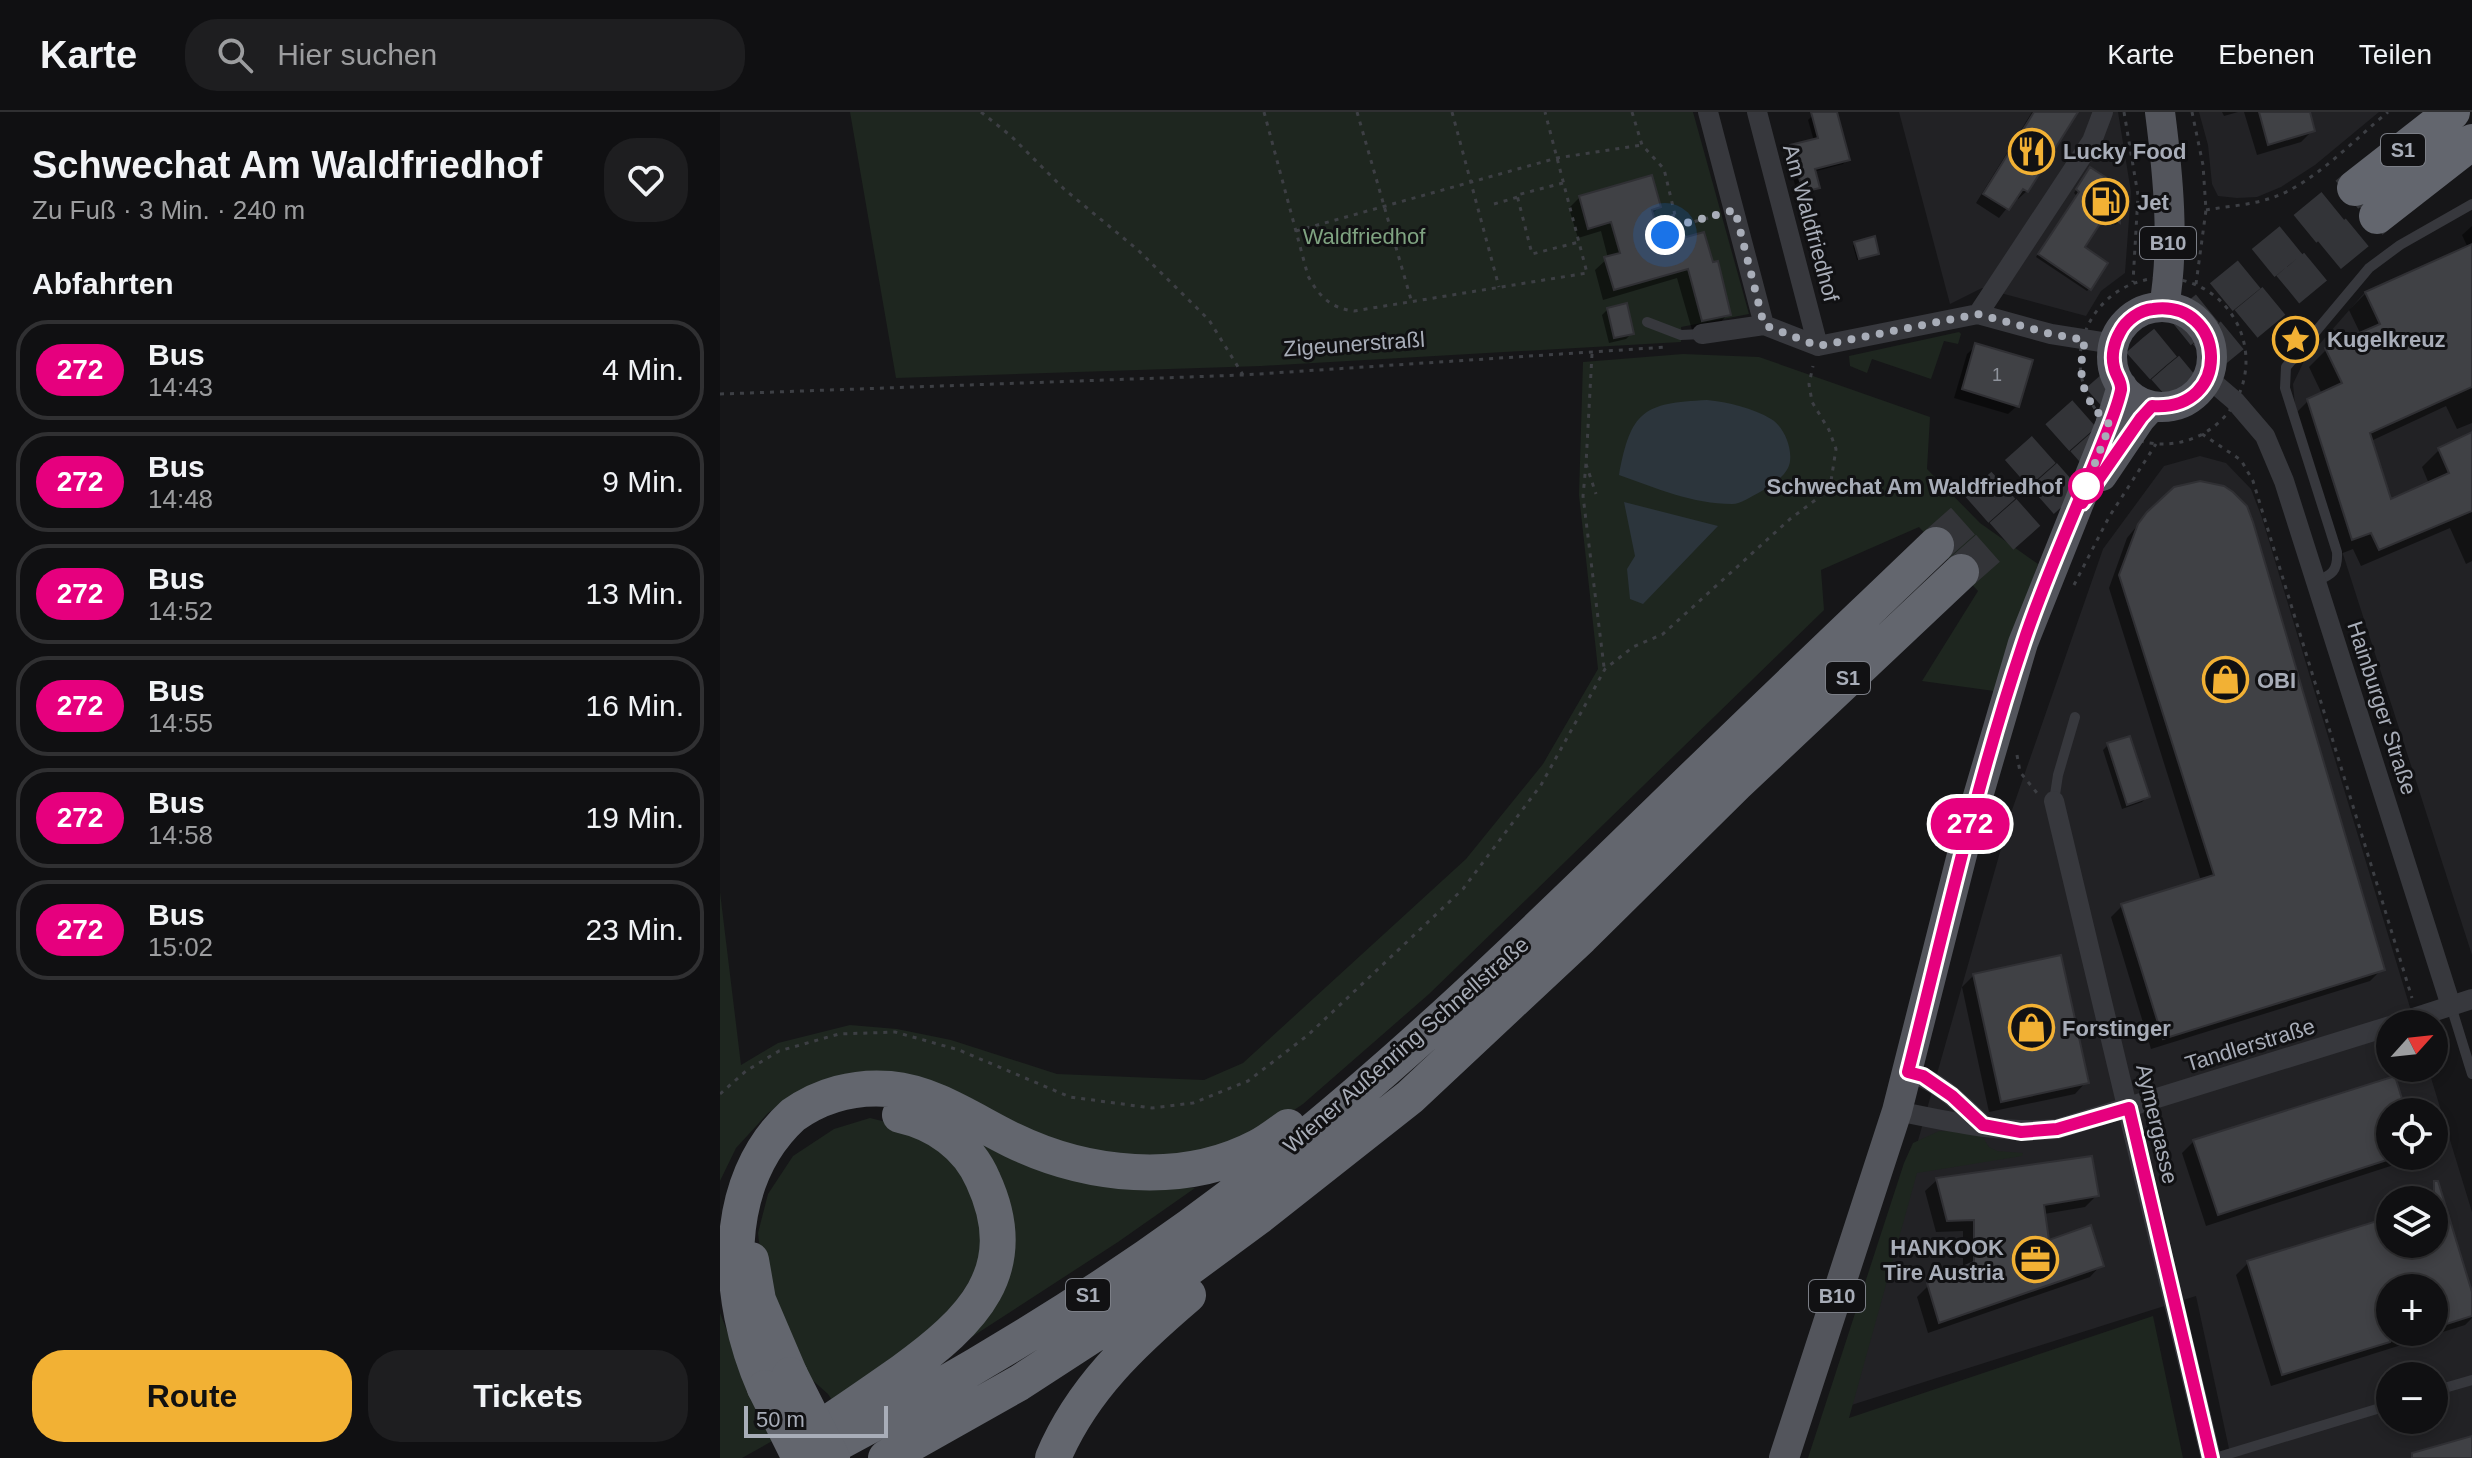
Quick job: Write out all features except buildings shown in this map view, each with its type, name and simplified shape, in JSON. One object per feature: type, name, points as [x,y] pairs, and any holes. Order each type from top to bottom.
[{"type":"highway","name":"S1","points":[[2355,188],[2452,112]]},
{"type":"highway","name":"S1","points":[[2377,216],[2472,142]]},
{"type":"highway","name":"Wiener Außenring Schnellstraße","points":[[809,1458],[968,1370],[1105,1283],[1270,1165],[1348,1101],[1556,913],[1936,545]]},
{"type":"highway","name":"Wiener Außenring Schnellstraße","points":[[886,1458],[1019,1383],[1136,1307],[1258,1217],[1410,1097],[1961,572]]},
{"type":"highway","points":[[832,1458],[738,1320],[727,1267],[727,1221],[740,1174],[766,1136],[802,1108],[820,1099],[855,1090],[911,1092],[1047,1155],[1092,1168],[1138,1172],[1207,1165],[1231,1158],[1257,1147],[1309,1114],[1348,1101]]},
{"type":"highway","points":[[786,1458],[799,1443],[922,1358],[959,1327],[974,1310],[992,1275],[996,1254],[995,1210],[980,1172],[952,1138],[933,1126],[911,1118],[869,1112],[830,1120],[811,1130],[781,1155],[759,1195],[749,1243],[758,1300],[778,1382],[800,1458]]},
{"type":"highway","points":[[1053,1458],[1082,1402],[1100,1378],[1153,1325],[1237,1254],[1258,1217]]},
{"type":"main road","name":"B10","points":[[2160,112],[2182,280],[2164,307]]},
{"type":"main road","points":[[2100,342],[2133,317],[2148,309],[2164,307],[2183,312],[2199,323],[2209,340],[2212,359],[2208,378],[2201,390],[2179,405],[2152,406],[2130,395],[2122,386]]},
{"type":"main road","name":"B10","points":[[2100,342],[2122,386],[2132,435]]},
{"type":"main road","name":"B10","points":[[1784,1458],[1897,1111],[1996,729],[2023,643],[2072,518],[2152,406]]},
{"type":"street","points":[[1708,112],[1764,325]]},
{"type":"street","name":"Am Waldfriedhof","points":[[1757,112],[1818,346]]},
{"type":"street","points":[[1978,314],[2092,141],[2103,112]]},
{"type":"street","points":[[1702,334],[1764,325],[1818,346],[1978,314],[2051,334],[2100,342]]},
{"type":"street","name":"Hainburger Straße","points":[[2208,378],[2235,401],[2265,436],[2284,481],[2451,1006]]},
{"type":"street","name":"Aymergasse","points":[[2054,801],[2213,1458]]},
{"type":"street","name":"Tandlerstraße","points":[[2439,1010],[2472,999]]},
{"type":"street","name":"Tandlerstraße","points":[[1897,1111],[2021,1132],[2057,1129],[2376,1030]]},
{"type":"street","points":[[1908,1072],[1923,1076],[1952,1096],[1983,1125]]},
{"type":"lane","points":[[2316,581],[2331,575],[2336,569],[2337,552],[2291,412],[2283,379],[2286,367],[2369,268],[2400,245],[2472,204]]},
{"type":"lane","points":[[1647,322],[1681,335],[1702,334]]},
{"type":"lane","points":[[2054,801],[2058,775],[2075,717]]},
{"type":"lane","name":"Hainburger Straße","points":[[2451,1006],[2472,1074]]},
{"type":"lane","points":[[2448,1387],[2472,1380]]},
{"type":"lane","points":[[2213,1458],[2376,1409]]},
{"type":"path","points":[[981,112],[1011,136],[1064,189],[1138,250],[1209,320],[1243,375]]},
{"type":"path","points":[[1264,112],[1308,276],[1319,295],[1333,306],[1345,310],[1367,310],[1587,273],[1545,112]]},
{"type":"path","points":[[1357,112],[1412,303]]},
{"type":"path","points":[[1452,112],[1499,287]]},
{"type":"path","points":[[1632,112],[1642,145],[1664,169],[1675,215],[1685,238]]},
{"type":"path","points":[[2124,112],[2138,195],[2133,282]]},
{"type":"path","points":[[2182,280],[2206,210],[2203,165],[2192,112]]},
{"type":"path","points":[[2206,210],[2262,200],[2286,192],[2388,112]]},
{"type":"path","points":[[1296,231],[1557,158],[1642,145]]},
{"type":"path","points":[[1494,204],[1563,182]]},
{"type":"path","points":[[1518,197],[1532,254],[1579,242]]},
{"type":"path","points":[[1668,230],[1674,231],[1681,225],[1735,210]]},
{"type":"path","points":[[1668,230],[1665,218],[1675,215]]},
{"type":"path","points":[[1667,243],[1665,235],[1668,230]]},
{"type":"path","points":[[2182,280],[2216,296],[2231,313],[2241,334],[2246,356],[2244,379],[2235,401],[2215,425],[2188,440],[2132,435],[2092,405],[2084,390],[2080,373],[2100,342],[2092,315],[2110,295],[2133,282],[2182,280]]},
{"type":"path","name":"Zigeunerstraßl","points":[[720,394],[1243,375],[1592,354],[1690,345],[1702,334]]},
{"type":"path","points":[[720,1094],[746,1071],[779,1051],[839,1034],[895,1032],[959,1050],[1070,1097],[1084,1099],[1152,1108],[1193,1103],[1248,1081],[1308,1035],[1463,889],[1541,785],[1605,669],[1633,647],[1663,634],[1778,529],[1822,495],[1831,481],[1836,449],[1829,430],[1812,402],[1809,384],[1818,346]]},
{"type":"path","points":[[1592,354],[1583,496],[1605,669]]},
{"type":"path","points":[[2202,434],[2241,460],[2253,481],[2415,1010]]},
{"type":"path","points":[[2071,592],[2109,517],[2132,435]]},
{"type":"path","points":[[1586,464],[1596,494]]},
{"type":"path","points":[[1770,489],[1831,481]]},
{"type":"path","points":[[2020,742],[2017,756],[2020,772],[2032,790],[2042,798],[2054,801]]},
{"type":"shaded area","points":[[1899,112],[2118,112],[2131,192],[2125,273],[2101,291],[2086,316],[1982,288],[1950,304]]},
{"type":"shaded area","points":[[2199,112],[2379,112],[2315,165],[2281,187],[2257,197],[2237,198],[2218,196],[2212,184],[2208,145]]},
{"type":"shaded area","points":[[2472,244],[2472,955],[2295,405],[2293,384],[2303,363],[2365,292]]},
{"type":"shaded area","points":[[1707,400],[1748,409],[1776,423],[1784,434],[1790,456],[1788,468],[1779,479],[1746,500],[1732,504],[1689,498],[1619,475],[1629,437],[1644,415],[1668,404]]},
{"type":"shaded area","points":[[2200,456],[2226,463],[2251,489],[2411,1010],[2376,1010],[2376,1082],[2432,1082],[2437,1098],[2376,1098],[2376,1170],[2448,1170],[2448,1133],[2472,1212],[2472,1458],[2231,1458],[2196,1296],[1842,1408],[2012,810],[2103,549],[2164,466]]},
{"type":"shaded area","points":[[1624,502],[1718,526],[1643,604],[1630,599],[1627,569],[1635,556]]},
{"type":"green space","name":"Waldfriedhof","points":[[850,112],[1693,112],[1749,314],[1681,327],[1681,342],[1261,366],[896,378]]},
{"type":"green space","points":[[1959,332],[1958,344],[1944,341],[1931,379],[1872,359],[1867,373],[1850,366],[1849,356]]},
{"type":"green space","points":[[1683,354],[1759,357],[1930,417],[1927,469],[1980,523],[2038,564],[1994,691],[1922,681],[1978,591],[1919,527],[1821,570],[1824,610],[1429,994],[1303,1104],[1242,1145],[1201,1159],[1088,1157],[949,1093],[801,1090],[768,1113],[736,1148],[720,1181],[720,892],[741,1065],[778,1043],[850,1025],[897,1029],[951,1040],[1057,1074],[1204,1080],[1243,1063],[1466,859],[1543,764],[1598,669],[1579,495],[1583,362]]},
{"type":"green space","points":[[870,1118],[910,1128],[942,1145],[983,1203],[984,1259],[937,1331],[834,1403],[810,1378],[764,1285],[758,1233],[768,1194],[793,1156],[834,1129]]},
{"type":"green space","points":[[951,1119],[1129,1188],[1195,1188],[967,1340],[1000,1282]]},
{"type":"green space","points":[[1939,1131],[1971,1132],[1982,1136],[1989,1147],[1997,1151],[2023,1153],[2022,1156],[1917,1173],[1849,1418],[2153,1316],[2183,1458],[1808,1458],[1904,1163],[1913,1143]]},
{"type":"green space","points":[[720,1313],[752,1395],[774,1440],[742,1458],[720,1458]]},
{"type":"tunnel","points":[[1936,545],[2154,352],[2355,188]]},
{"type":"tunnel","points":[[1961,572],[2178,380],[2377,216]]},
{"type":"bus line","name":"272","points":[[2082,503],[2152,406],[2179,405],[2191,399],[2208,378],[2212,359],[2209,340],[2199,323],[2183,312],[2164,307],[2148,309],[2133,317],[2121,329],[2114,344],[2113,366],[2122,386],[2110,425],[2023,643],[1996,729],[1908,1072],[1923,1076],[1952,1096],[1983,1125],[2021,1132],[2057,1129],[2129,1108],[2211,1458]]},
{"type":"place","name":"Lucky Food","points":[[2032,151]]},
{"type":"place","name":"Jet","points":[[2106,202]]},
{"type":"place","name":"Kugelkreuz","points":[[2296,339]]},
{"type":"place","name":"Schwechat Am Waldfriedhof","points":[[2086,486]]},
{"type":"place","name":"OBI","points":[[2226,680]]},
{"type":"place","name":"Forstinger","points":[[2031,1028]]},
{"type":"place","name":"HANKOOK Tire Austria","points":[[2035,1260]]},
{"type":"route","points":[[1665,235],[1668,230],[1674,231],[1682,224],[1735,210],[1764,325],[1818,346],[1978,314],[2085,340],[2080,373],[2084,390],[2100,416],[2110,425],[2086,486]]}]
